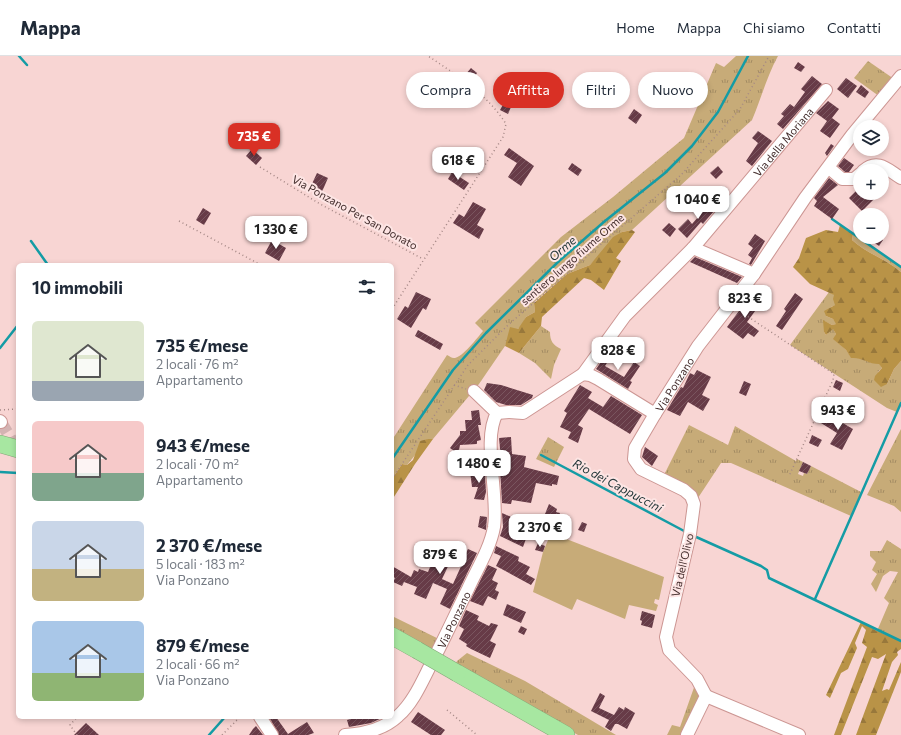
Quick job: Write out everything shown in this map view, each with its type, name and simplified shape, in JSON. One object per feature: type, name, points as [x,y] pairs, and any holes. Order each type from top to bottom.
[{"type":"highway","points":[[0,422],[16,437]]},
{"type":"highway","points":[[0,444],[16,448]]},
{"type":"highway","points":[[394,638],[416,655],[566,735]]},
{"type":"highway","points":[[394,648],[416,655]]},
{"type":"highway","points":[[455,677],[547,735]]},
{"type":"street","name":"Via Ponzano","points":[[583,374],[590,375],[598,379],[654,414],[698,346],[754,274],[805,198],[829,168],[852,135],[901,76]]},
{"type":"street","name":"Via della Moriana","points":[[583,374],[625,316],[693,248],[826,90]]},
{"type":"street","points":[[829,168],[842,179],[853,178]]},
{"type":"street","points":[[889,172],[901,178]]},
{"type":"street","points":[[693,248],[754,274]]},
{"type":"street","points":[[474,391],[497,413],[523,413],[583,374]]},
{"type":"street","name":"Via Ponzano","points":[[345,735],[366,732],[386,725],[399,716],[408,706],[445,638],[486,551],[494,527],[496,503],[491,439],[493,420],[497,413]]},
{"type":"street","name":"Via dell'Olivo","points":[[654,414],[635,448],[634,459],[641,468],[684,490],[691,496],[694,504],[690,534],[667,629],[666,643],[678,661],[698,679],[706,696]]},
{"type":"street","points":[[686,735],[706,696],[799,735]]},
{"type":"street","points":[[261,719],[272,735]]},
{"type":"path","name":"Via Ponzano Per San Donato","points":[[394,306],[423,258],[503,137],[506,124],[497,110],[466,82],[428,56]]},
{"type":"path","name":"sentiero lungo fiume Orme","points":[[394,476],[468,365],[508,325],[681,175],[740,108],[769,56]]},
{"type":"path","name":"Via Ponzano Per San Donato","points":[[260,167],[320,204],[423,258]]},
{"type":"path","points":[[179,221],[257,263]]},
{"type":"path","points":[[730,304],[834,374],[833,380],[812,430],[789,476]]},
{"type":"path","points":[[454,385],[474,391]]},
{"type":"path","points":[[0,422],[16,410]]},
{"type":"path","points":[[447,710],[477,735]]},
{"type":"path","points":[[75,719],[70,725],[77,735]]},
{"type":"path","points":[[222,735],[238,719]]},
{"type":"green space","points":[[736,56],[778,56],[752,120],[632,230],[622,232],[590,265],[567,274],[534,302],[535,312],[526,317],[522,325],[508,338],[505,346],[479,384],[433,439],[428,439],[407,465],[402,464],[394,476],[394,437],[447,355],[453,358],[457,357],[469,347],[483,331],[475,323],[561,237],[613,197],[684,138],[697,108],[708,108],[708,82],[716,63],[724,67]]},
{"type":"green space","points":[[868,61],[897,81],[883,99],[854,78]]},
{"type":"green space","points":[[840,225],[853,234],[853,244],[857,244],[901,272],[901,361],[894,369],[887,384],[881,387],[874,380],[875,376],[882,368],[879,364],[851,358],[846,350],[833,339],[836,334],[833,329],[826,335],[824,332],[823,320],[832,325],[836,324],[833,319],[826,316],[824,311],[835,305],[833,299],[834,295],[810,284],[793,267],[799,258],[806,238],[826,230],[838,232]]},
{"type":"green space","points":[[632,230],[635,232],[616,258],[621,261],[604,290],[591,280],[584,278],[542,317],[541,326],[519,353],[505,346],[510,327],[518,329],[526,317],[535,312],[534,303],[567,274],[590,265],[613,237],[622,232]]},
{"type":"green space","points":[[857,244],[868,244],[901,267],[901,272],[889,263]]},
{"type":"green space","points":[[829,292],[835,295],[836,305],[831,307],[826,316],[833,319],[837,324],[832,325],[824,321],[824,332],[826,335],[833,328],[836,334],[834,339],[851,357],[879,363],[882,368],[878,372],[887,384],[894,369],[901,361],[901,405],[897,412],[887,408],[790,345]]},
{"type":"green space","points":[[541,326],[550,332],[552,342],[561,349],[554,365],[551,379],[535,363],[519,353]]},
{"type":"green space","points":[[689,425],[728,445],[735,426],[796,461],[797,459],[803,462],[798,474],[803,476],[804,473],[807,474],[811,466],[861,492],[851,516],[731,463],[721,463],[694,504],[662,479]]},
{"type":"green space","points":[[901,429],[901,512],[894,506],[867,495]]},
{"type":"green space","points":[[548,437],[564,447],[554,467],[536,459]]},
{"type":"green space","points":[[433,439],[394,497],[394,476],[402,464],[407,465],[413,460],[420,441]]},
{"type":"green space","points":[[551,533],[664,577],[659,600],[655,599],[654,603],[658,605],[656,611],[629,605],[625,619],[577,599],[572,610],[533,592],[543,552]]},
{"type":"green space","points":[[887,540],[901,549],[901,641],[877,631],[889,603],[884,598],[898,572],[890,571],[883,576],[876,592],[871,584],[877,574],[872,570],[876,562],[870,556],[870,551],[881,551]]},
{"type":"green space","points":[[394,617],[443,641],[436,655],[394,631]]},
{"type":"green space","points":[[861,622],[875,630],[901,641],[901,649],[897,652],[898,655],[892,662],[882,691],[887,689],[889,690],[901,662],[901,672],[876,735],[856,735],[886,654],[878,659],[872,657],[841,735],[834,735],[867,647],[862,643],[866,630],[862,626],[855,643],[857,648],[848,669],[841,673],[830,698],[826,695]]},
{"type":"green space","points":[[467,653],[525,681],[616,735],[578,735],[455,665],[457,661]]},
{"type":"green space","points":[[697,679],[706,696],[687,735],[667,735],[672,725],[680,727]]},
{"type":"building","points":[[798,62],[805,67],[801,72],[794,68]]},
{"type":"building","points":[[471,68],[476,72],[468,72]]},
{"type":"building","points":[[812,76],[822,84],[783,129],[777,124],[784,116],[781,114],[790,104],[794,107],[805,92],[801,89]]},
{"type":"building","points":[[846,78],[857,86],[848,98],[837,89]]},
{"type":"building","points":[[861,85],[869,92],[865,98],[856,92]]},
{"type":"building","points":[[828,101],[839,109],[832,118],[840,124],[830,138],[820,131],[827,121],[816,113]]},
{"type":"building","points":[[501,108],[511,108],[508,114],[500,110]]},
{"type":"building","points":[[634,109],[642,115],[636,124],[628,118]]},
{"type":"building","points":[[758,131],[772,141],[752,166],[746,161],[758,143],[752,138]]},
{"type":"building","points":[[831,144],[834,146],[827,156],[825,153]]},
{"type":"building","points":[[509,148],[534,166],[521,186],[508,177],[517,163],[504,155]]},
{"type":"building","points":[[252,149],[262,158],[256,165],[246,156]]},
{"type":"building","points":[[844,158],[853,164],[849,172],[845,172],[838,166]]},
{"type":"building","points":[[572,163],[582,170],[578,176],[568,169]]},
{"type":"building","points":[[718,166],[723,172],[716,179],[710,173]]},
{"type":"building","points":[[452,172],[469,183],[464,190],[448,179]]},
{"type":"building","points":[[317,173],[328,178],[321,194],[310,188]]},
{"type":"building","points":[[829,178],[838,185],[823,197],[839,209],[832,219],[814,206],[817,201],[814,198]]},
{"type":"building","points":[[853,194],[853,200],[873,200],[865,208],[859,208],[849,198]]},
{"type":"building","points":[[713,200],[719,205],[703,224],[701,222],[687,238],[678,229],[688,219],[692,224]]},
{"type":"building","points":[[473,202],[486,209],[477,225],[484,229],[479,239],[453,223],[459,214],[464,217]]},
{"type":"building","points":[[203,208],[211,213],[204,225],[196,220]]},
{"type":"building","points":[[669,223],[676,229],[670,237],[662,230]]},
{"type":"building","points":[[755,234],[765,241],[751,265],[749,264],[752,258],[748,255],[753,248],[748,244]]},
{"type":"building","points":[[272,240],[286,248],[279,261],[265,253]]},
{"type":"building","points":[[695,257],[742,277],[737,283],[690,262]]},
{"type":"building","points":[[416,292],[431,299],[426,310],[423,308],[411,328],[397,319],[405,306],[408,308]]},
{"type":"building","points":[[795,293],[803,299],[782,330],[776,326],[786,311],[784,309]]},
{"type":"building","points":[[751,295],[761,303],[747,322],[759,331],[754,337],[748,333],[743,339],[727,327]]},
{"type":"building","points":[[418,330],[443,344],[440,350],[415,336]]},
{"type":"building","points":[[614,344],[617,347],[605,366],[624,377],[634,362],[640,366],[630,381],[632,382],[628,389],[596,369]]},
{"type":"building","points":[[697,370],[711,377],[702,395],[710,399],[703,411],[688,402],[680,416],[667,410],[681,387],[683,388],[690,373],[694,375]]},
{"type":"building","points":[[836,380],[843,383],[840,391],[833,387]]},
{"type":"building","points":[[744,381],[751,384],[746,396],[739,393]]},
{"type":"building","points":[[487,383],[501,385],[533,395],[532,398],[521,405],[506,405],[496,402],[484,390]]},
{"type":"building","points":[[580,385],[592,392],[588,398],[603,407],[611,396],[642,415],[630,434],[589,409],[578,425],[583,428],[578,443],[568,438],[571,432],[560,427],[567,413],[564,411]]},
{"type":"building","points":[[479,410],[481,425],[478,425],[481,440],[477,441],[477,444],[460,445],[459,450],[454,451],[450,448],[460,435],[460,431],[466,431],[465,420],[472,420],[471,411]]},
{"type":"building","points":[[827,414],[853,429],[842,450],[830,444],[837,433],[821,423]]},
{"type":"building","points":[[812,435],[822,440],[818,447],[809,443]]},
{"type":"building","points":[[511,437],[512,454],[526,456],[524,467],[559,476],[557,485],[552,484],[552,486],[536,483],[531,503],[512,500],[511,504],[502,503],[500,469],[502,469],[499,438]]},
{"type":"building","points":[[645,447],[658,456],[652,466],[642,457]]},
{"type":"building","points":[[803,462],[811,466],[807,474],[799,471]]},
{"type":"building","points":[[480,470],[481,475],[485,475],[486,492],[484,500],[474,499],[478,487],[472,487],[470,471]]},
{"type":"building","points":[[549,504],[557,509],[556,512],[560,513],[555,525],[550,522],[549,524],[543,519]]},
{"type":"building","points":[[502,513],[528,524],[523,534],[527,536],[523,547],[500,536],[503,527]]},
{"type":"building","points":[[480,516],[487,517],[486,530],[478,527]]},
{"type":"building","points":[[582,522],[587,524],[584,532],[578,530]]},
{"type":"building","points":[[538,543],[545,546],[543,552],[535,550]]},
{"type":"building","points":[[496,546],[519,557],[518,561],[530,567],[526,574],[535,579],[531,585],[496,566],[501,556],[494,553]]},
{"type":"building","points":[[445,547],[465,555],[468,549],[477,553],[450,609],[440,604],[447,589],[433,583],[426,599],[414,594],[417,587],[404,582],[402,586],[394,582],[394,567],[411,577],[414,570],[418,572],[419,569],[428,572],[434,557],[440,560]],"holes":[[[452,558],[463,562],[453,584],[442,579]]]},
{"type":"building","points":[[488,565],[497,569],[492,580],[498,583],[495,590],[499,592],[496,600],[488,596],[483,606],[470,601]]},
{"type":"building","points":[[507,604],[526,612],[521,623],[503,615]]},
{"type":"building","points":[[466,610],[479,616],[477,620],[489,626],[491,623],[498,625],[490,641],[496,644],[490,658],[466,646],[467,644],[459,639],[464,629],[459,626]]},
{"type":"building","points":[[642,611],[655,615],[652,628],[641,625],[642,621],[640,620]]},
{"type":"building","points":[[521,626],[527,629],[524,635],[518,632]]},
{"type":"building","points":[[600,693],[605,696],[599,708],[614,715],[619,707],[624,710],[625,707],[635,713],[627,729],[615,724],[611,731],[605,727],[609,720],[591,711]]},
{"type":"building","points":[[418,712],[445,730],[441,735],[431,735],[411,722]]},
{"type":"building","points":[[270,719],[277,719],[288,734],[307,722],[314,733],[308,735],[279,735]]},
{"type":"building","points":[[380,719],[371,723],[349,727],[347,720]]},
{"type":"building","points":[[86,723],[99,735],[74,735]]},
{"type":"building","points":[[256,726],[263,735],[249,735],[253,729]]},
{"type":"waterway","points":[[19,56],[27,65]]},
{"type":"waterway","name":"Orme","points":[[394,456],[453,370],[486,333],[559,261],[605,221],[665,173],[692,146],[718,112],[748,56]]},
{"type":"waterway","points":[[832,219],[901,267]]},
{"type":"waterway","points":[[31,241],[47,263]]},
{"type":"waterway","points":[[0,348],[16,328]]},
{"type":"waterway","points":[[815,599],[901,403]]},
{"type":"waterway","name":"Rio dei Cappuccini","points":[[541,455],[686,532]]},
{"type":"waterway","points":[[0,472],[16,473]]},
{"type":"waterway","name":"Rio dei Cappuccini","points":[[694,536],[761,566],[767,570],[769,578],[901,641]]},
{"type":"waterway","name":"Orme","points":[[209,735],[223,719]]},
{"type":"tunnel","points":[[1,422],[16,448]]}]
